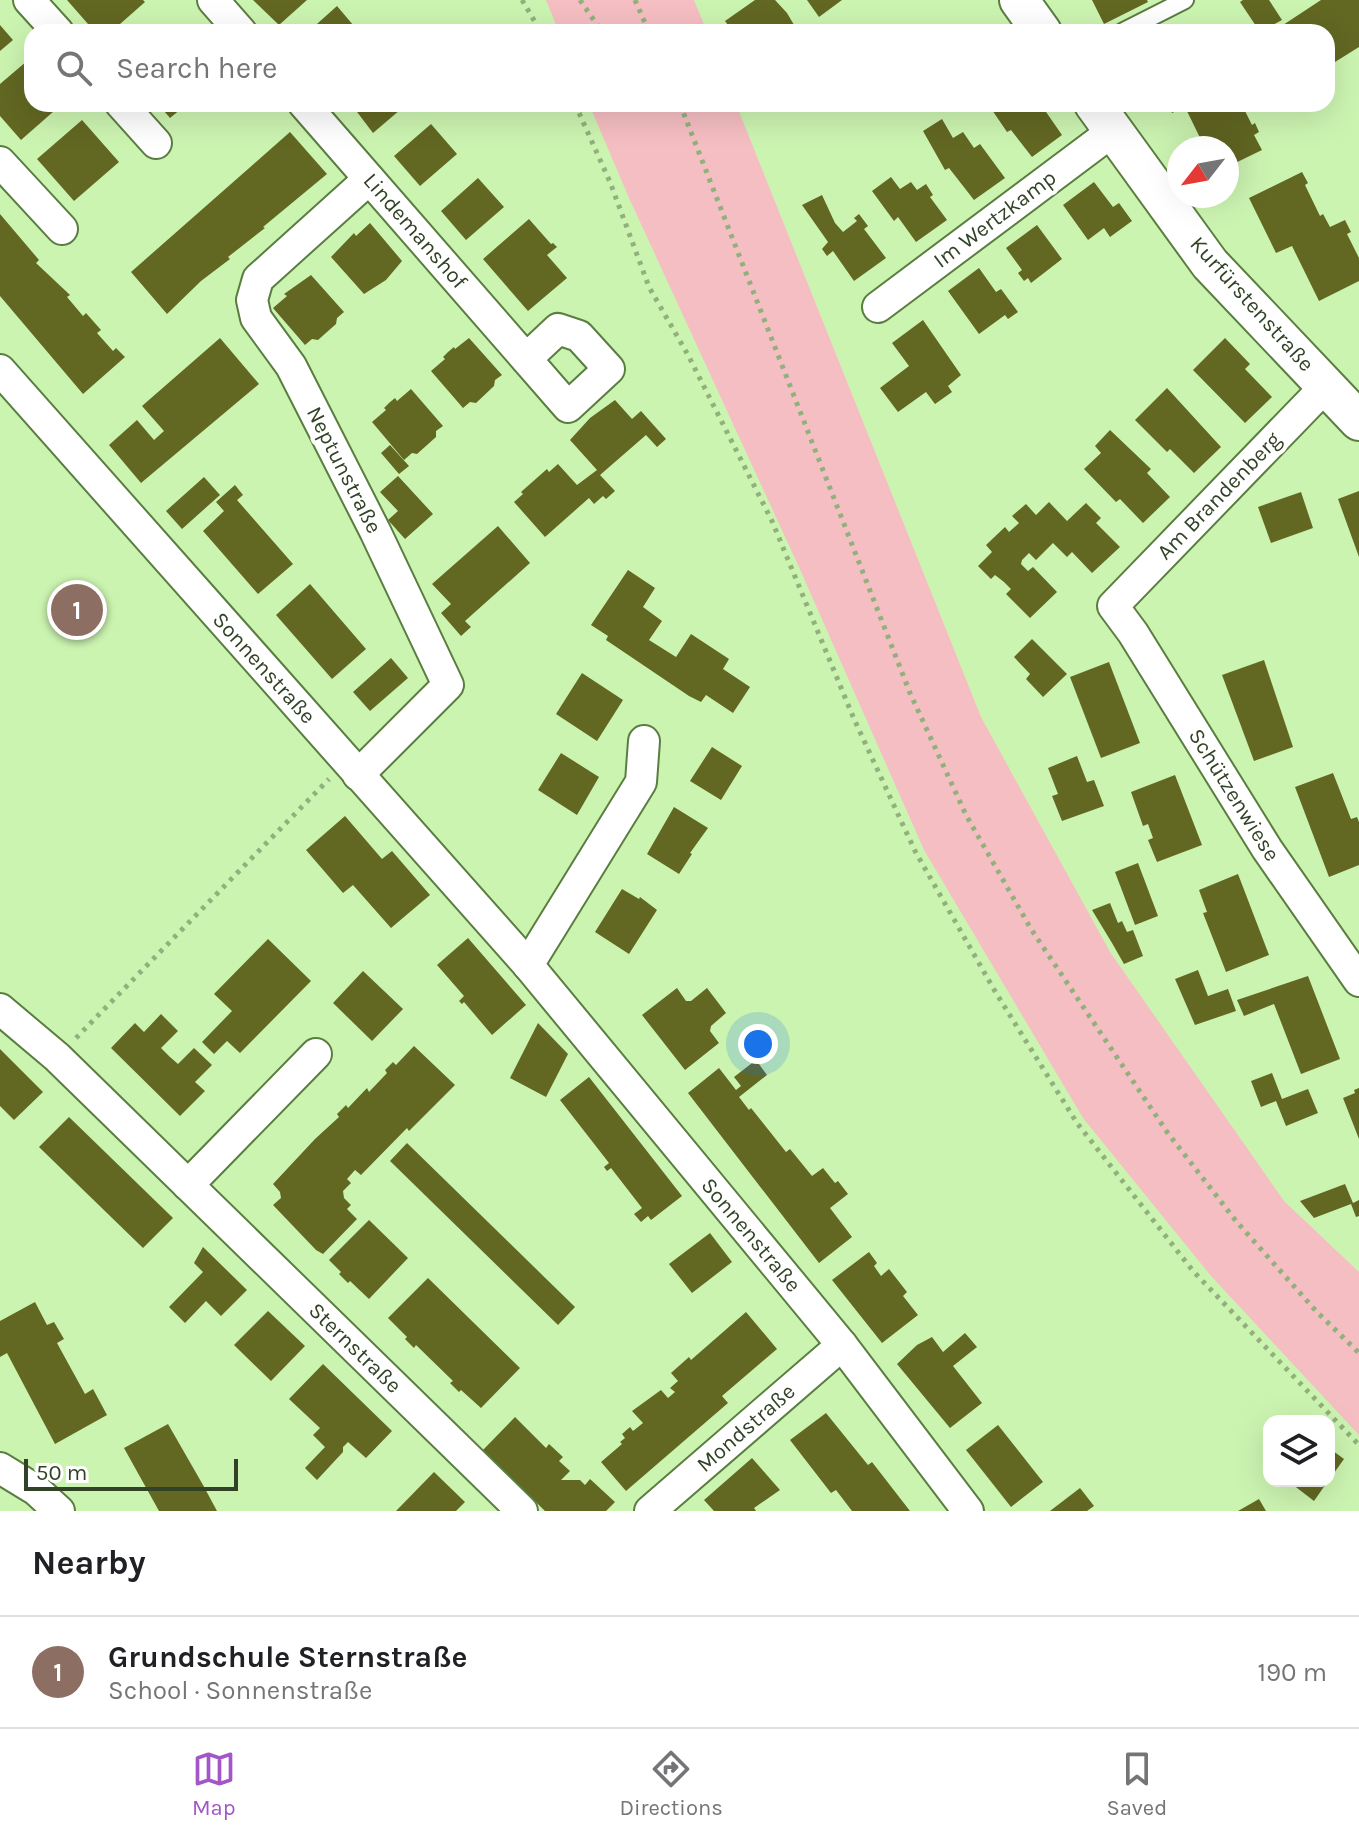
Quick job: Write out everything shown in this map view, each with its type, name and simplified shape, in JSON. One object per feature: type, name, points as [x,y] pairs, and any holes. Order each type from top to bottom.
[{"type":"street","points":[[29,0],[51,24]]},
{"type":"street","points":[[213,0],[234,24]]},
{"type":"street","points":[[1019,0],[1036,24]]},
{"type":"street","points":[[128,112],[156,143]]},
{"type":"street","name":"Lindemanshof","points":[[311,112],[526,359]]},
{"type":"street","name":"Im Wertzkamp","points":[[878,307],[1103,117]]},
{"type":"street","name":"Kurfürstenstraße","points":[[1103,117],[1210,264],[1359,421]]},
{"type":"street","points":[[0,162],[62,229]]},
{"type":"street","name":"Neptunstraße","points":[[352,768],[448,685],[375,531],[291,366],[256,318],[252,300],[258,279],[369,179]]},
{"type":"street","name":"Sonnenstraße","points":[[0,370],[528,965],[842,1345],[968,1511]]},
{"type":"street","name":"Am Brandenberg","points":[[1113,606],[1326,386]]},
{"type":"street","name":"Schützenwiese","points":[[1113,606],[1133,633],[1267,849],[1359,981]]},
{"type":"street","points":[[528,965],[641,782],[644,741]]},
{"type":"street","name":"Sternstraße","points":[[0,1009],[57,1057],[522,1511]]},
{"type":"street","points":[[188,1185],[316,1054]]},
{"type":"street","name":"Mondstraße","points":[[650,1511],[842,1345]]},
{"type":"street","points":[[0,1468],[36,1490],[59,1511]]},
{"type":"lane","points":[[1138,24],[1185,0]]},
{"type":"path","points":[[522,0],[536,24]]},
{"type":"path","points":[[580,0],[596,24]]},
{"type":"path","points":[[635,0],[646,24]]},
{"type":"path","points":[[579,112],[610,182],[649,287],[688,355],[772,521],[854,719],[915,851],[996,993],[1077,1123],[1193,1271],[1359,1445]]},
{"type":"path","points":[[682,112],[910,693],[966,815],[1031,929],[1167,1132],[1236,1221],[1316,1311],[1359,1353]]},
{"type":"path","points":[[57,1057],[352,768]]},
{"type":"shaded area","points":[[546,0],[694,0],[704,24],[556,24]]},
{"type":"shaded area","points":[[592,112],[739,112],[981,717],[1110,952],[1284,1201],[1359,1272],[1359,1435],[1211,1276],[1083,1118],[924,850],[798,565]]},
{"type":"building","points":[[67,0],[145,2],[120,24],[88,24]]},
{"type":"building","points":[[253,0],[307,0],[280,24]]},
{"type":"building","points":[[755,0],[775,0],[793,24],[727,24],[725,21]]},
{"type":"building","points":[[807,0],[842,0],[819,17]]},
{"type":"building","points":[[1092,0],[1147,0],[1148,2],[1104,24]]},
{"type":"building","points":[[1269,0],[1282,20],[1275,24],[1255,24],[1240,2]]},
{"type":"building","points":[[1321,0],[1359,0],[1359,47],[1335,62],[1335,24],[1285,24]]},
{"type":"building","points":[[337,6],[352,24],[317,24]]},
{"type":"building","points":[[0,25],[13,40],[0,51]]},
{"type":"building","points":[[24,64],[24,112],[53,112],[21,140],[0,116],[0,84]]},
{"type":"building","points":[[357,112],[398,112],[373,133]]},
{"type":"building","points":[[993,112],[1046,112],[1062,135],[1032,157],[1011,130],[1007,132]]},
{"type":"building","points":[[1187,112],[1246,112],[1259,132],[1254,135],[1262,150],[1239,161],[1239,136],[1199,136]]},
{"type":"building","points":[[942,119],[953,138],[963,132],[974,148],[980,144],[1005,178],[974,200],[949,168],[945,170],[923,131]]},
{"type":"building","points":[[82,120],[119,162],[74,201],[37,159]]},
{"type":"building","points":[[431,124],[457,154],[420,186],[394,156]]},
{"type":"building","points":[[290,132],[327,174],[228,257],[230,259],[201,281],[167,314],[131,272]]},
{"type":"building","points":[[1302,172],[1320,216],[1323,214],[1330,227],[1345,220],[1351,232],[1347,234],[1359,258],[1359,281],[1319,301],[1292,246],[1276,253],[1249,198]]},
{"type":"building","points":[[891,177],[900,189],[911,182],[917,190],[926,184],[933,195],[930,197],[947,220],[916,242],[898,217],[894,221],[872,191]]},
{"type":"building","points":[[478,178],[504,207],[466,240],[441,211]]},
{"type":"building","points":[[1094,182],[1113,207],[1119,203],[1132,221],[1110,237],[1104,228],[1088,240],[1063,205]]},
{"type":"building","points":[[822,195],[835,223],[843,232],[857,221],[854,218],[859,214],[868,226],[864,229],[886,258],[854,281],[833,251],[827,256],[822,249],[828,242],[802,205]]},
{"type":"building","points":[[0,214],[39,260],[36,263],[70,295],[67,297],[83,316],[86,313],[101,330],[97,333],[113,351],[116,348],[125,357],[83,394],[0,296]]},
{"type":"building","points":[[529,219],[557,247],[547,255],[567,278],[528,311],[483,259]]},
{"type":"building","points":[[370,223],[402,261],[386,280],[364,294],[331,257],[354,233],[356,236]]},
{"type":"building","points":[[1037,225],[1062,259],[1031,283],[1028,278],[1024,281],[1018,273],[1022,270],[1006,248]]},
{"type":"building","points":[[979,268],[996,292],[1001,289],[1018,312],[1008,319],[1005,315],[979,334],[948,291]]},
{"type":"building","points":[[311,275],[344,312],[318,340],[312,339],[305,345],[273,308],[287,296],[284,294]]},
{"type":"building","points":[[923,320],[961,375],[948,386],[952,392],[935,404],[926,392],[898,412],[880,388],[909,366],[892,343]]},
{"type":"building","points":[[220,338],[259,384],[141,483],[109,445],[137,420],[154,440],[164,431],[142,406]]},
{"type":"building","points":[[469,338],[502,375],[476,403],[470,402],[463,408],[431,371],[445,359],[443,357],[448,352]]},
{"type":"building","points":[[1225,338],[1250,364],[1245,369],[1272,397],[1245,423],[1193,370]]},
{"type":"building","points":[[1167,388],[1221,447],[1194,473],[1170,449],[1167,452],[1135,420]]},
{"type":"building","points":[[411,389],[443,426],[417,454],[412,453],[404,460],[372,422],[386,410],[384,408],[389,403],[395,398],[397,401]]},
{"type":"building","points":[[615,400],[632,419],[641,411],[666,439],[657,447],[646,435],[600,475],[615,491],[594,504],[589,498],[545,537],[514,502],[547,469],[549,472],[558,464],[577,485],[597,470],[570,440],[590,418]]},
{"type":"building","points":[[1110,430],[1151,469],[1147,473],[1170,497],[1143,523],[1120,499],[1116,502],[1084,469],[1101,453],[1095,446]]},
{"type":"building","points":[[390,445],[409,466],[399,474],[381,453]]},
{"type":"building","points":[[398,476],[433,514],[405,539],[388,520],[398,511],[380,492]]},
{"type":"building","points":[[204,477],[220,495],[182,529],[166,511]]},
{"type":"building","points":[[235,485],[243,495],[237,500],[293,564],[258,594],[203,531],[224,511],[216,502]]},
{"type":"building","points":[[1359,491],[1359,557],[1338,499]]},
{"type":"building","points":[[1301,492],[1313,528],[1271,543],[1258,507]]},
{"type":"building","points":[[1049,502],[1067,521],[1086,503],[1101,518],[1096,523],[1120,547],[1092,573],[1072,552],[1067,557],[1053,543],[1036,560],[1029,553],[1021,564],[1028,571],[1033,567],[1057,592],[1030,618],[1006,594],[1011,589],[1004,582],[995,575],[991,579],[978,566],[992,552],[986,545],[1005,527],[1009,532],[1019,523],[1012,516],[1026,504],[1036,515]]},
{"type":"building","points":[[498,526],[530,563],[465,621],[471,627],[461,636],[441,613],[451,604],[432,584]]},
{"type":"building","points":[[628,570],[655,588],[643,607],[662,621],[649,640],[676,657],[691,634],[729,659],[723,669],[750,687],[733,713],[706,695],[701,702],[689,696],[606,640],[608,636],[591,625]]},
{"type":"building","points":[[310,584],[366,649],[332,679],[276,615]]},
{"type":"building","points":[[1032,639],[1067,674],[1043,697],[1026,679],[1030,674],[1014,657]]},
{"type":"building","points":[[391,658],[408,678],[370,711],[353,692]]},
{"type":"building","points":[[1264,660],[1293,747],[1254,761],[1222,675]]},
{"type":"building","points":[[1109,662],[1140,743],[1101,758],[1070,677]]},
{"type":"building","points":[[582,673],[623,700],[597,741],[556,714]]},
{"type":"building","points":[[712,747],[742,766],[721,800],[690,781]]},
{"type":"building","points":[[561,753],[599,777],[577,815],[538,790]]},
{"type":"building","points":[[1077,756],[1087,782],[1094,780],[1104,806],[1062,821],[1052,796],[1058,794],[1048,768]]},
{"type":"building","points":[[1333,773],[1351,819],[1357,817],[1359,822],[1359,865],[1329,877],[1295,787]]},
{"type":"building","points":[[1175,775],[1202,845],[1157,862],[1148,840],[1153,838],[1148,824],[1143,826],[1131,792]]},
{"type":"building","points":[[674,807],[708,828],[679,874],[647,854]]},
{"type":"building","points":[[345,816],[382,859],[392,851],[430,895],[391,928],[353,885],[343,893],[306,850]]},
{"type":"building","points":[[1138,863],[1158,916],[1135,925],[1115,872]]},
{"type":"building","points":[[1238,874],[1269,955],[1226,972],[1203,913],[1207,912],[1199,890]]},
{"type":"building","points":[[622,889],[640,897],[657,910],[629,954],[595,932]]},
{"type":"building","points":[[1110,903],[1118,923],[1122,921],[1127,932],[1133,930],[1143,956],[1124,964],[1092,910]]},
{"type":"building","points":[[468,938],[526,1005],[492,1035],[464,1002],[459,1001],[464,996],[437,965]]},
{"type":"building","points":[[268,939],[311,981],[240,1053],[227,1041],[214,1054],[202,1042],[232,1011],[214,994]]},
{"type":"building","points":[[1198,970],[1208,996],[1228,989],[1236,1011],[1195,1025],[1175,979]]},
{"type":"building","points":[[363,971],[403,1009],[372,1041],[333,1003]]},
{"type":"building","points":[[1308,976],[1340,1059],[1301,1074],[1274,1004],[1244,1016],[1237,1000]]},
{"type":"building","points":[[677,988],[686,1001],[691,1001],[707,988],[726,1013],[711,1026],[710,1031],[719,1043],[685,1070],[642,1015]]},
{"type":"building","points":[[161,1014],[178,1031],[161,1048],[170,1057],[178,1064],[194,1048],[212,1065],[195,1082],[205,1091],[180,1116],[111,1048],[135,1023],[144,1032]]},
{"type":"building","points":[[538,1023],[568,1054],[546,1097],[510,1078]]},
{"type":"building","points":[[414,1046],[455,1085],[361,1175],[355,1170],[347,1179],[351,1183],[343,1191],[344,1198],[351,1205],[347,1209],[357,1219],[323,1254],[273,1205],[281,1198],[273,1184],[339,1117],[337,1114],[346,1105],[348,1108],[367,1088],[369,1092],[387,1073],[385,1070],[393,1062],[396,1065]]},
{"type":"building","points":[[0,1049],[43,1092],[14,1120],[0,1106]]},
{"type":"building","points":[[756,1060],[767,1075],[739,1097],[786,1152],[790,1149],[812,1176],[823,1168],[848,1194],[830,1208],[852,1237],[819,1263],[688,1093],[719,1068],[736,1090],[741,1086],[734,1077]]},
{"type":"building","points":[[1272,1073],[1282,1099],[1308,1089],[1318,1113],[1286,1126],[1276,1101],[1261,1107],[1251,1081]]},
{"type":"building","points":[[589,1077],[682,1196],[651,1220],[648,1216],[641,1222],[634,1214],[642,1208],[611,1168],[607,1171],[604,1167],[609,1163],[560,1100]]},
{"type":"building","points":[[1359,1088],[1359,1139],[1343,1098]]},
{"type":"building","points":[[69,1117],[173,1218],[143,1248],[39,1147]]},
{"type":"building","points":[[407,1143],[575,1307],[558,1325],[390,1161]]},
{"type":"building","points":[[1345,1184],[1353,1203],[1359,1200],[1359,1216],[1356,1217],[1351,1204],[1314,1218],[1300,1201]]},
{"type":"building","points":[[369,1220],[408,1258],[369,1299],[350,1281],[348,1283],[329,1260]]},
{"type":"building","points":[[710,1233],[732,1262],[692,1293],[669,1264]]},
{"type":"building","points":[[203,1247],[247,1290],[221,1316],[206,1301],[185,1323],[169,1307],[203,1272],[194,1263]]},
{"type":"building","points":[[869,1252],[881,1276],[889,1269],[907,1292],[903,1296],[918,1315],[882,1343],[832,1280]]},
{"type":"building","points":[[428,1278],[520,1368],[481,1408],[461,1390],[459,1392],[450,1383],[453,1381],[416,1345],[414,1348],[388,1318]]},
{"type":"building","points":[[35,1302],[47,1325],[54,1322],[64,1339],[57,1343],[85,1394],[93,1389],[107,1415],[55,1444],[7,1353],[0,1357],[0,1321]]},
{"type":"building","points":[[268,1311],[305,1346],[271,1381],[234,1345]]},
{"type":"building","points":[[746,1312],[777,1349],[722,1396],[728,1403],[626,1491],[601,1462],[622,1444],[620,1442],[625,1438],[622,1434],[630,1427],[633,1431],[643,1423],[632,1411],[661,1390],[668,1398],[675,1392],[670,1388],[678,1381],[671,1373],[689,1357],[691,1360]]},
{"type":"building","points":[[965,1333],[977,1347],[953,1366],[982,1403],[950,1428],[897,1364],[917,1345],[932,1337],[943,1352]]},
{"type":"building","points":[[323,1364],[392,1431],[366,1458],[348,1442],[343,1452],[317,1480],[305,1468],[325,1447],[313,1435],[320,1428],[289,1399]]},
{"type":"building","points":[[826,1413],[868,1465],[872,1462],[910,1511],[852,1511],[836,1490],[831,1493],[790,1440]]},
{"type":"building","points":[[515,1417],[546,1448],[549,1444],[563,1457],[559,1461],[570,1471],[561,1480],[580,1480],[585,1485],[590,1479],[615,1502],[606,1511],[545,1511],[483,1450]]},
{"type":"building","points":[[168,1424],[217,1511],[159,1511],[124,1448]]},
{"type":"building","points":[[998,1425],[1043,1482],[1011,1507],[966,1450]]},
{"type":"building","points":[[1335,1452],[1344,1459],[1335,1472]]},
{"type":"building","points":[[752,1458],[780,1490],[754,1508],[756,1511],[714,1511],[704,1500]]},
{"type":"building","points":[[434,1472],[465,1502],[456,1511],[396,1511]]},
{"type":"building","points":[[1296,1487],[1324,1487],[1314,1501]]},
{"type":"building","points":[[1080,1488],[1094,1506],[1087,1511],[1050,1511]]},
{"type":"building","points":[[1259,1499],[1266,1511],[1238,1511]]},
{"type":"place","name":"Grundschule Sternstraße","points":[[77,610]]}]
